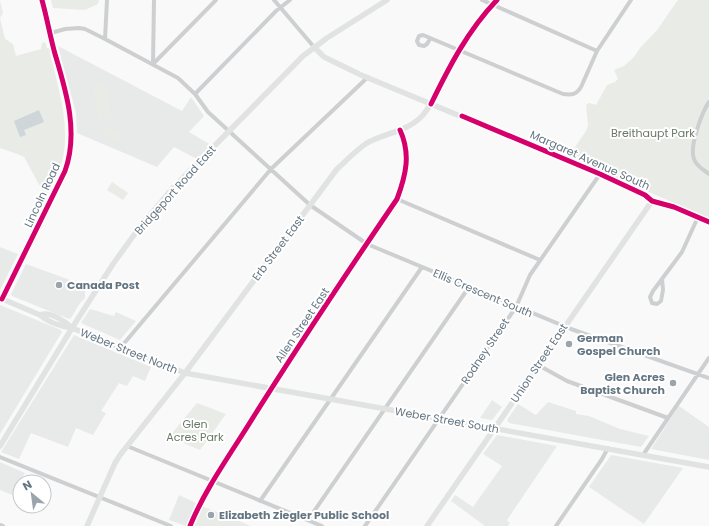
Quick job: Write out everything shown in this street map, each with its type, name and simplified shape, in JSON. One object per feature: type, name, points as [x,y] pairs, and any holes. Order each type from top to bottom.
[{"type":"main road","name":"Bridgeport Road East","points":[[0,446],[113,264],[139,228],[166,196],[303,56],[314,47],[388,0]]},
{"type":"main road","name":"Erb Street East","points":[[88,526],[115,463],[185,373],[337,169],[358,149],[418,120],[431,104],[459,50],[497,0]]},
{"type":"main road","name":"Margaret Avenue South","points":[[314,47],[324,57],[368,77],[600,174],[645,195],[652,201],[674,207],[709,222]]},
{"type":"main road","name":"Union Street East","points":[[427,526],[564,326],[652,201]]},
{"type":"main road","name":"Weber Street North","points":[[1,299],[40,315],[43,318],[64,327],[72,328],[122,347],[185,373]]},
{"type":"main road","name":"Weber Street South","points":[[185,373],[709,467]]},
{"type":"street","name":"Lincoln Road","points":[[1,299],[53,198],[70,157],[72,132],[69,109],[42,0]]},
{"type":"street","points":[[105,39],[107,0]]},
{"type":"street","points":[[153,64],[154,0]]},
{"type":"street","points":[[153,64],[216,0]]},
{"type":"street","points":[[274,0],[314,47]]},
{"type":"street","points":[[195,94],[280,7],[290,0]]},
{"type":"street","points":[[482,0],[596,51]]},
{"type":"street","points":[[430,39],[563,94],[571,95],[578,92],[596,51],[631,0]]},
{"type":"street","name":"Ellis Crescent South","points":[[51,33],[65,29],[85,29],[178,78],[195,94],[208,112],[310,205],[367,244],[564,326],[709,378]]},
{"type":"street","points":[[122,347],[271,169],[368,77]]},
{"type":"street","points":[[709,102],[699,124],[693,149],[693,158],[697,165],[709,174]]},
{"type":"street","name":"Allen Street East","points":[[190,526],[198,505],[212,482],[271,389],[397,199],[405,176],[407,161],[406,147],[400,130]]},
{"type":"street","name":"Rodney Street","points":[[365,526],[516,307],[530,275],[600,174]]},
{"type":"street","points":[[397,199],[540,260]]},
{"type":"street","points":[[662,279],[663,290],[661,301],[657,304],[652,302],[650,298],[662,279],[682,252],[698,218]]},
{"type":"street","points":[[260,501],[422,267]]},
{"type":"street","points":[[308,520],[470,287]]},
{"type":"street","points":[[643,455],[709,358]]},
{"type":"street","points":[[538,365],[568,381],[668,418]]},
{"type":"street","points":[[127,446],[322,526]]},
{"type":"street","points":[[556,526],[608,448]]},
{"type":"street","points":[[0,457],[171,526]]},
{"type":"shaded area","points":[[58,46],[182,111],[191,97],[204,116],[189,132],[211,145],[197,159],[174,147],[157,167],[77,133],[76,113]]},
{"type":"shaded area","points":[[39,110],[44,122],[24,130],[26,135],[20,137],[14,121]]},
{"type":"shaded area","points":[[0,247],[18,254],[0,290]]},
{"type":"shaded area","points":[[26,264],[81,284],[85,283],[85,298],[80,303],[71,318],[69,319],[12,296],[11,294]]},
{"type":"shaded area","points":[[0,305],[61,330],[62,332],[0,434]]},
{"type":"shaded area","points":[[90,309],[114,316],[116,312],[136,321],[120,340],[81,323]]},
{"type":"shaded area","points":[[74,335],[151,367],[145,381],[133,376],[127,386],[119,383],[101,411],[106,413],[93,435],[76,428],[68,447],[31,433],[19,459],[1,452]]},
{"type":"shaded area","points":[[492,400],[502,407],[492,420],[480,418]]},
{"type":"shaded area","points":[[548,402],[576,411],[576,414],[589,416],[620,429],[649,436],[641,447],[509,423],[507,420],[518,404],[536,415]]},
{"type":"shaded area","points":[[679,406],[709,427],[709,460],[651,449]]},
{"type":"shaded area","points":[[497,435],[557,446],[507,520],[510,523],[508,526],[485,526],[451,501],[455,495],[473,507],[502,466],[483,454]]},
{"type":"shaded area","points":[[611,455],[683,468],[644,524],[589,487]]},
{"type":"shaded area","points":[[0,462],[25,473],[12,474],[12,495],[0,490]]},
{"type":"shaded area","points":[[179,495],[196,503],[186,526],[169,520]]},
{"type":"green space","points":[[51,0],[99,0],[98,4],[85,10],[53,8]]},
{"type":"green space","name":"Breithaupt Park","points":[[678,0],[709,0],[709,218],[568,157],[586,131],[588,125],[586,105],[589,103],[596,105],[607,85],[618,79],[614,70],[624,66],[634,57],[640,48],[657,30]]},
{"type":"green space","points":[[0,1],[3,13],[0,18]]},
{"type":"green space","points":[[0,18],[5,39],[13,44],[16,56],[41,49],[42,43],[45,42],[47,48],[49,48],[61,99],[65,125],[65,138],[61,163],[46,197],[24,157],[0,148]]},
{"type":"green space","points":[[106,82],[112,118],[98,120],[92,84]]},
{"type":"green space","points":[[105,126],[123,135],[119,143],[101,134]]},
{"type":"green space","points":[[112,182],[128,193],[123,200],[107,190]]},
{"type":"green space","name":"Glen Acres Park","points":[[197,403],[226,414],[200,450],[169,437]]},
{"type":"green space","name":"Elizabeth Ziegler Public School","points":[[202,506],[251,526],[194,526]]},
{"type":"cycle path","points":[[2,299],[65,171],[69,156],[71,127],[67,97],[42,0]]},
{"type":"cycle path","points":[[431,104],[468,36],[497,0]]},
{"type":"cycle path","points":[[462,116],[600,174],[645,195],[652,201],[674,207],[709,222]]},
{"type":"cycle path","points":[[190,526],[211,484],[228,456],[342,280],[397,199],[403,181],[406,164],[405,148],[400,130]]},
{"type":"place","name":"Canada Post","points":[[59,285]]},
{"type":"place","name":"German Gospel Church","points":[[569,344]]},
{"type":"place","name":"Glen Acres Baptist Church","points":[[673,383]]},
{"type":"place","name":"Elizabeth Ziegler Public School","points":[[211,515]]}]
